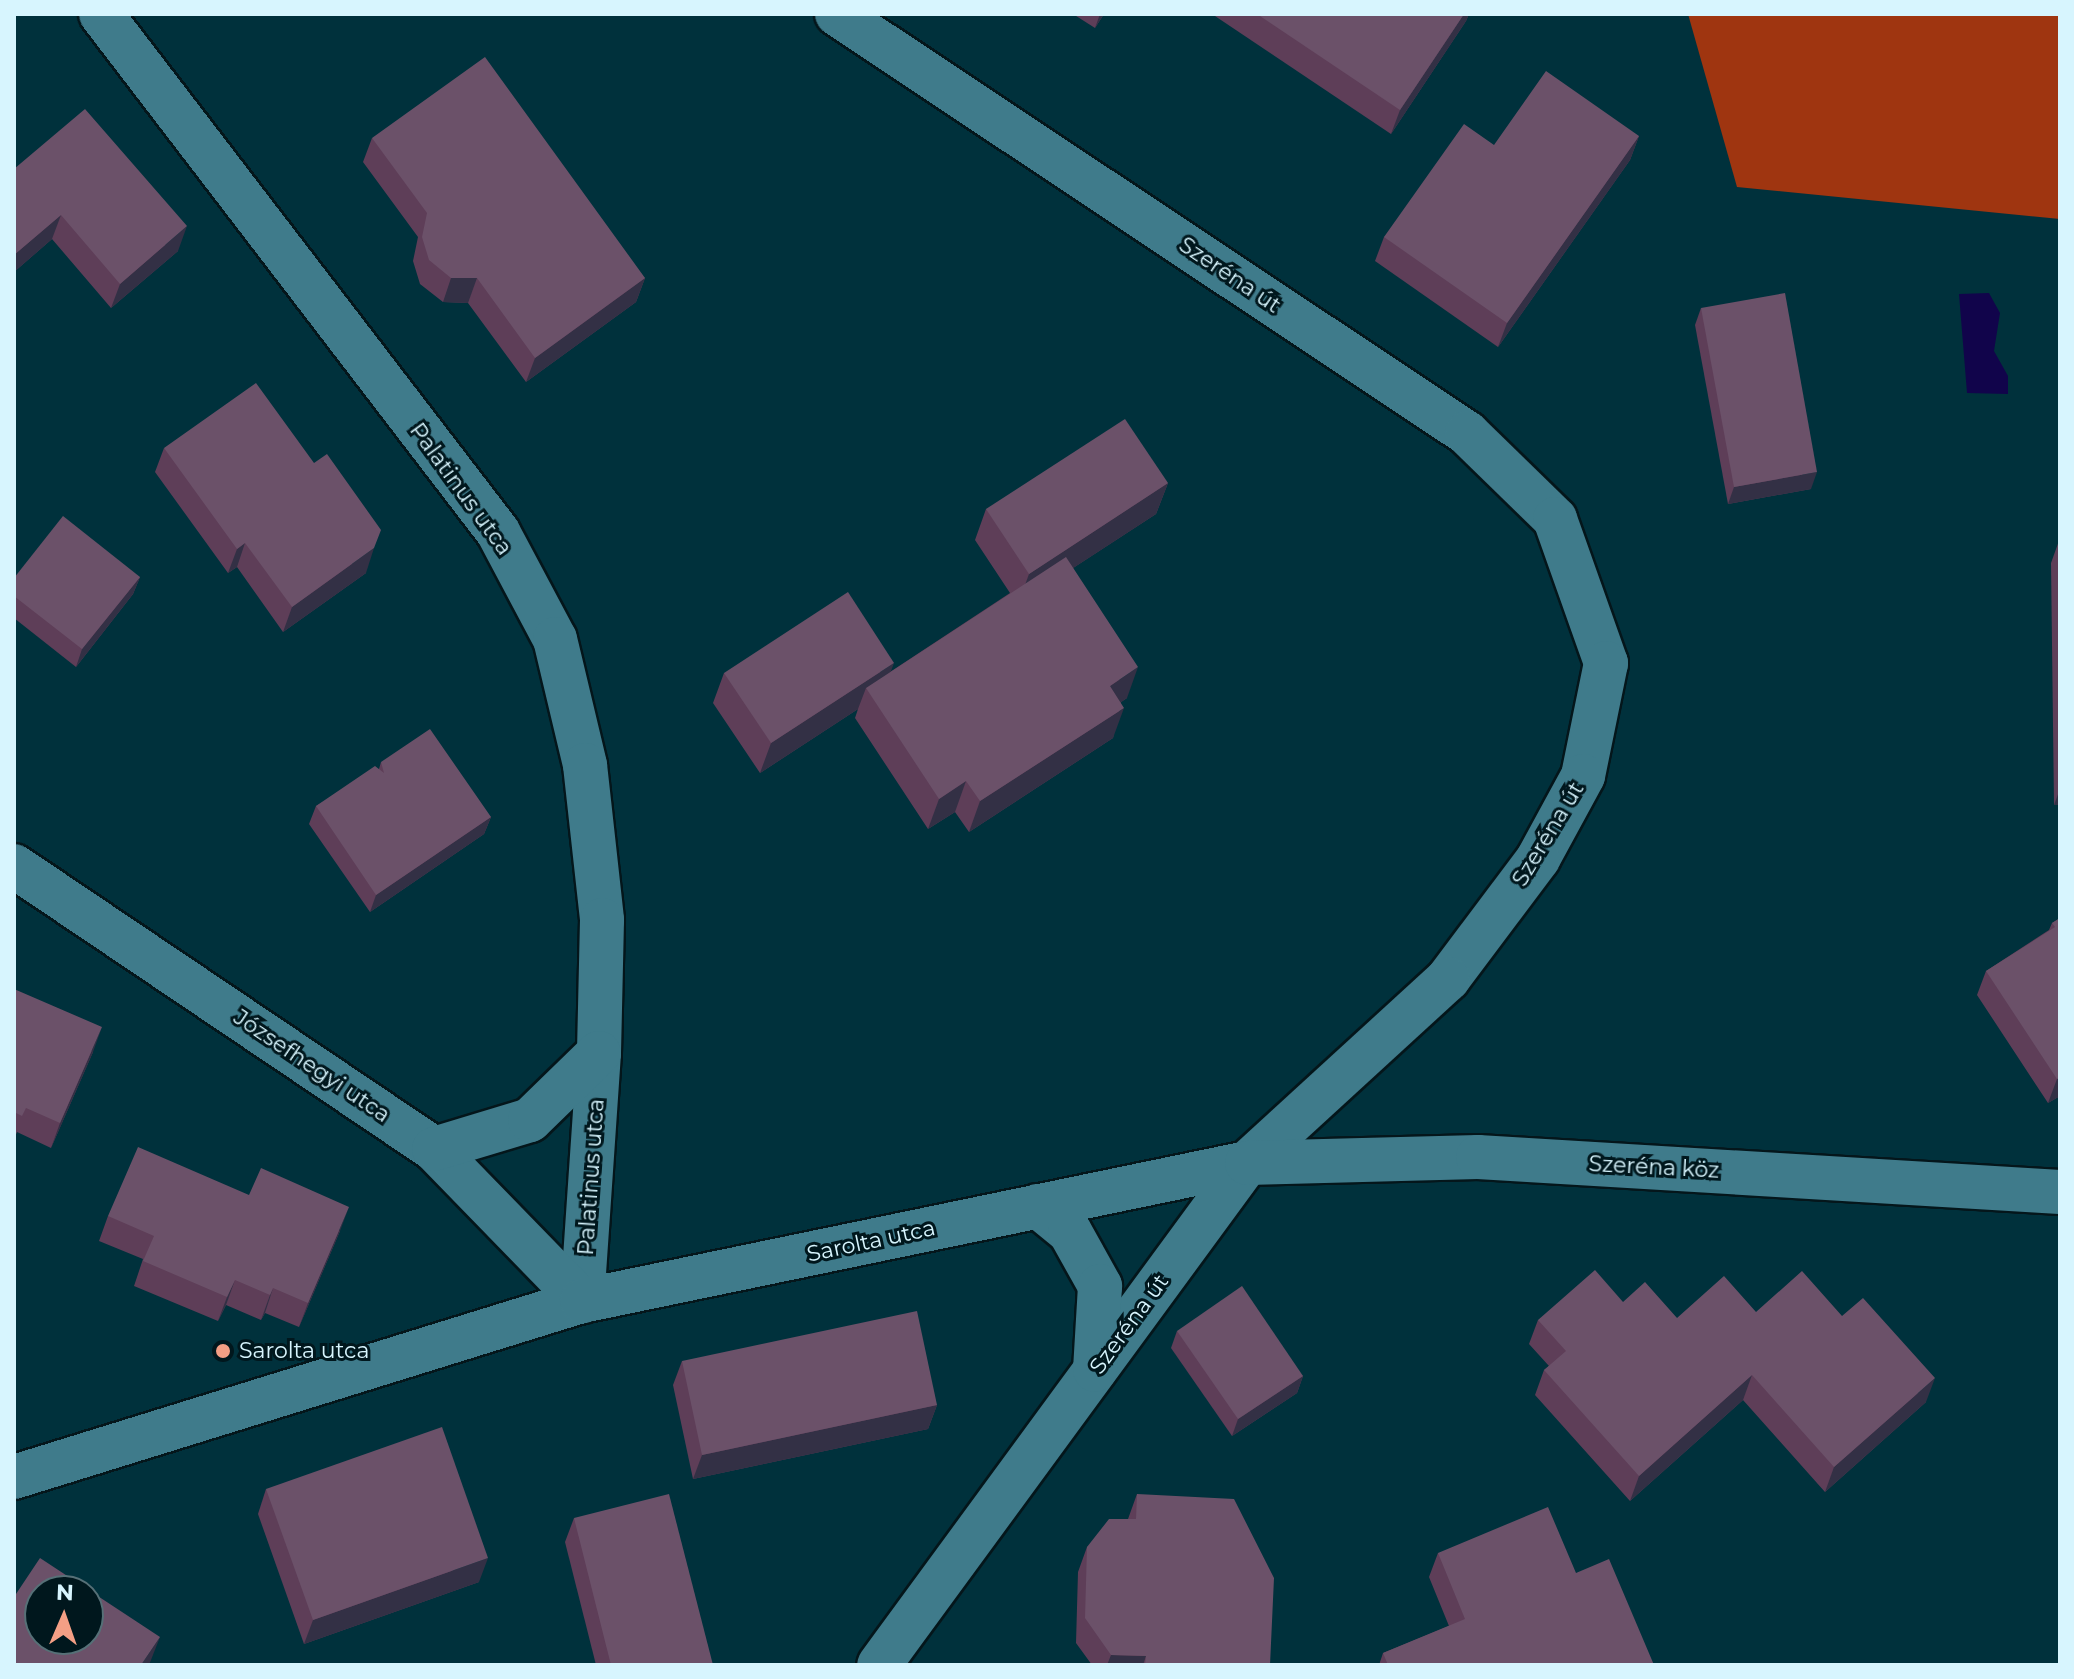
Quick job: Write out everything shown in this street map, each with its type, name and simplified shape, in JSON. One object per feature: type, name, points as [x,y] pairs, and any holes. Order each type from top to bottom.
[{"type":"street","name":"Palatinus utca","points":[[101,14],[498,532],[555,639],[585,765],[602,920],[599,1053],[582,1301]]},
{"type":"street","name":"Szeréna út","points":[[837,14],[1467,433],[1555,519],[1606,663],[1583,776],[1538,859],[1448,979],[1247,1163],[879,1665]]},
{"type":"street","name":"Józsefhegyi utca","points":[[14,866],[434,1149],[582,1301]]},
{"type":"street","name":"Palatinus utca","points":[[434,1149],[530,1120],[599,1053]]},
{"type":"street","name":"Szeréna köz","points":[[1247,1163],[1478,1157],[2060,1192]]},
{"type":"street","name":"Sarolta utca","points":[[14,1477],[582,1301],[1247,1163]]},
{"type":"street","points":[[1038,1206],[1070,1232],[1100,1286],[1095,1370]]},
{"type":"shaded area","points":[[1688,14],[2060,14],[2060,219],[1737,187]]},
{"type":"shaded area","points":[[1989,293],[2000,313],[1994,351],[2008,376],[2008,394],[1967,393],[1959,294]]},
{"type":"building","points":[[1257,14],[1464,14],[1400,110]]},
{"type":"building","points":[[485,57],[645,278],[535,358],[477,278],[451,278],[429,260],[422,237],[427,213],[372,138]]},
{"type":"building","points":[[1546,71],[1639,136],[1507,323],[1384,237],[1464,124],[1494,145]]},
{"type":"building","points":[[85,109],[187,226],[120,284],[61,215],[14,255],[14,169]]},
{"type":"building","points":[[1785,293],[1817,472],[1734,487],[1701,308]]},
{"type":"building","points":[[256,383],[314,463],[327,454],[381,530],[374,548],[292,607],[245,543],[237,549],[164,448]]},
{"type":"building","points":[[1125,419],[1168,483],[1029,574],[986,509]]},
{"type":"building","points":[[63,516],[140,577],[82,649],[14,596],[14,578]]},
{"type":"building","points":[[1066,557],[1138,667],[1110,686],[1124,708],[980,801],[966,781],[939,799],[866,688]]},
{"type":"building","points":[[848,592],[894,663],[771,743],[724,673]]},
{"type":"building","points":[[430,729],[491,817],[376,895],[316,806],[375,766],[384,773],[381,762]]},
{"type":"building","points":[[2060,918],[2060,1077],[2057,1079],[1986,971],[2055,927],[2052,923]]},
{"type":"building","points":[[14,989],[102,1027],[60,1123],[26,1108],[22,1116],[14,1112]]},
{"type":"building","points":[[138,1147],[249,1195],[261,1168],[349,1207],[308,1303],[273,1288],[270,1295],[235,1280],[227,1297],[143,1261],[154,1236],[108,1216]]},
{"type":"building","points":[[1595,1270],[1623,1302],[1645,1282],[1677,1318],[1724,1276],[1756,1312],[1802,1271],[1842,1316],[1863,1298],[1935,1378],[1834,1467],[1752,1375],[1639,1476],[1544,1370],[1566,1351],[1538,1320]]},
{"type":"building","points":[[1242,1286],[1303,1376],[1238,1419],[1177,1331]]},
{"type":"building","points":[[917,1311],[937,1405],[702,1455],[682,1361]]},
{"type":"building","points":[[442,1427],[488,1558],[313,1620],[266,1489]]},
{"type":"building","points":[[669,1494],[713,1665],[611,1665],[574,1518]]},
{"type":"building","points":[[1137,1494],[1234,1499],[1274,1578],[1270,1665],[1145,1665],[1146,1656],[1111,1655],[1085,1618],[1087,1547],[1109,1519],[1136,1519]]},
{"type":"building","points":[[1548,1507],[1576,1573],[1609,1559],[1654,1665],[1388,1665],[1383,1653],[1465,1619],[1438,1553]]},
{"type":"building","points":[[40,1558],[66,1575],[29,1575]]},
{"type":"building","points":[[24,1582],[24,1655],[104,1655],[104,1600],[160,1637],[141,1665],[14,1665],[14,1597]]},
{"type":"place","name":"Sarolta utca","points":[[223,1351]]}]
